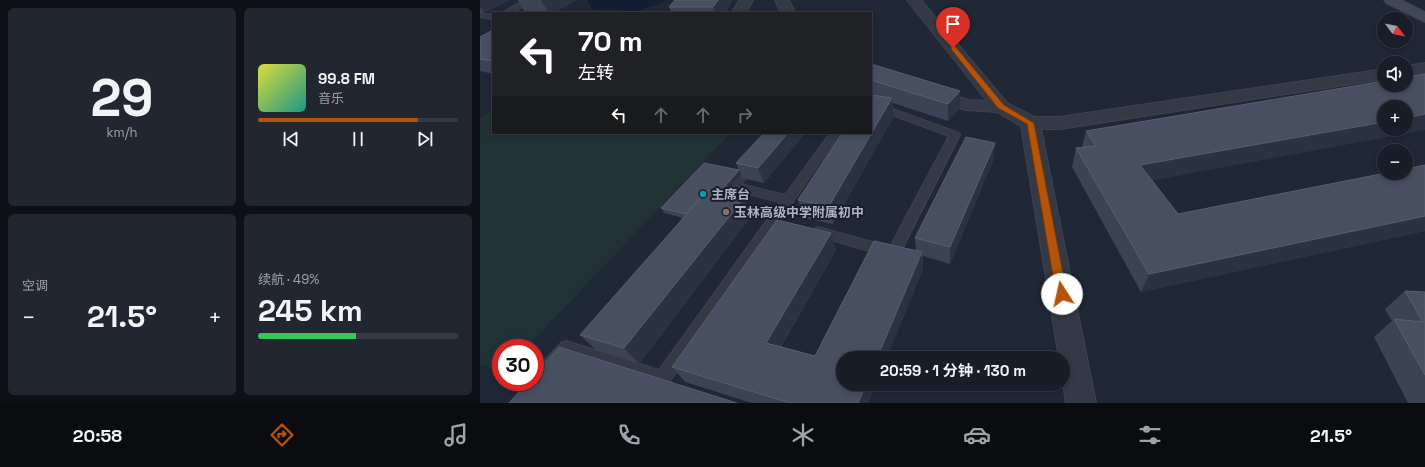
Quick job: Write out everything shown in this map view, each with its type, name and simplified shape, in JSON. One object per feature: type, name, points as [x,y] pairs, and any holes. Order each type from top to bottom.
[{"type":"main road","points":[[1391,0],[1425,18]]},
{"type":"main road","points":[[1416,0],[1425,5]]},
{"type":"street","points":[[740,12],[746,0]]},
{"type":"street","points":[[782,0],[788,12]]},
{"type":"street","points":[[914,0],[1001,107],[1030,123],[1060,123],[1377,75]]},
{"type":"street","points":[[1413,70],[1425,68]]},
{"type":"street","points":[[915,88],[966,105],[1001,107]]},
{"type":"street","points":[[1030,123],[1081,403]]},
{"type":"lane","points":[[508,12],[530,0]]},
{"type":"lane","points":[[480,15],[492,17]]},
{"type":"lane","points":[[804,228],[893,253],[955,135],[872,104]]},
{"type":"lane","points":[[544,371],[566,348],[662,379],[834,134]]},
{"type":"lane","points":[[757,157],[733,186],[788,200]]},
{"type":"lane","points":[[774,220],[789,224]]},
{"type":"shaded area","points":[[492,111],[492,134],[730,134],[535,339],[492,339],[492,368],[480,365],[480,118]]},
{"type":"water","points":[[587,0],[665,0],[662,3],[636,11],[592,9]]},
{"type":"building","points":[[675,0],[718,0],[713,7],[669,7]]},
{"type":"building","points":[[492,31],[492,61],[480,59],[480,37]]},
{"type":"building","points":[[872,64],[960,91],[948,104],[872,80]]},
{"type":"building","points":[[1425,74],[1425,114],[1413,117],[1413,100],[1377,100],[1377,123],[1140,165],[1178,214],[1377,175],[1377,180],[1413,180],[1413,168],[1425,165],[1425,216],[1149,274],[1076,148],[1096,146],[1086,131],[1377,82],[1377,92],[1413,92],[1413,76]]},
{"type":"building","points":[[872,95],[892,98],[872,132]]},
{"type":"building","points":[[763,134],[787,134],[758,168],[736,163]]},
{"type":"building","points":[[841,134],[871,134],[829,206],[798,200]]},
{"type":"building","points":[[966,137],[995,143],[950,247],[915,238]]},
{"type":"building","name":"主席台","points":[[704,163],[739,170],[720,192],[708,190],[686,214],[661,208]]},
{"type":"building","points":[[708,190],[744,198],[624,348],[580,335]]},
{"type":"building","points":[[777,220],[831,233],[766,343],[815,356],[874,241],[922,252],[880,351],[836,351],[836,391],[863,391],[858,403],[790,403],[672,367]]},
{"type":"building","points":[[1405,291],[1425,292],[1425,375],[1394,319],[1423,322]]},
{"type":"building","points":[[559,347],[737,403],[509,403],[520,391],[544,391],[544,364]]},
{"type":"place","name":"主席台","points":[[703,194]]},
{"type":"place","name":"玉林高级中学附属初中","points":[[726,212]]},
{"type":"route","points":[[953,48],[1001,107],[1030,123],[1062,294]]}]
